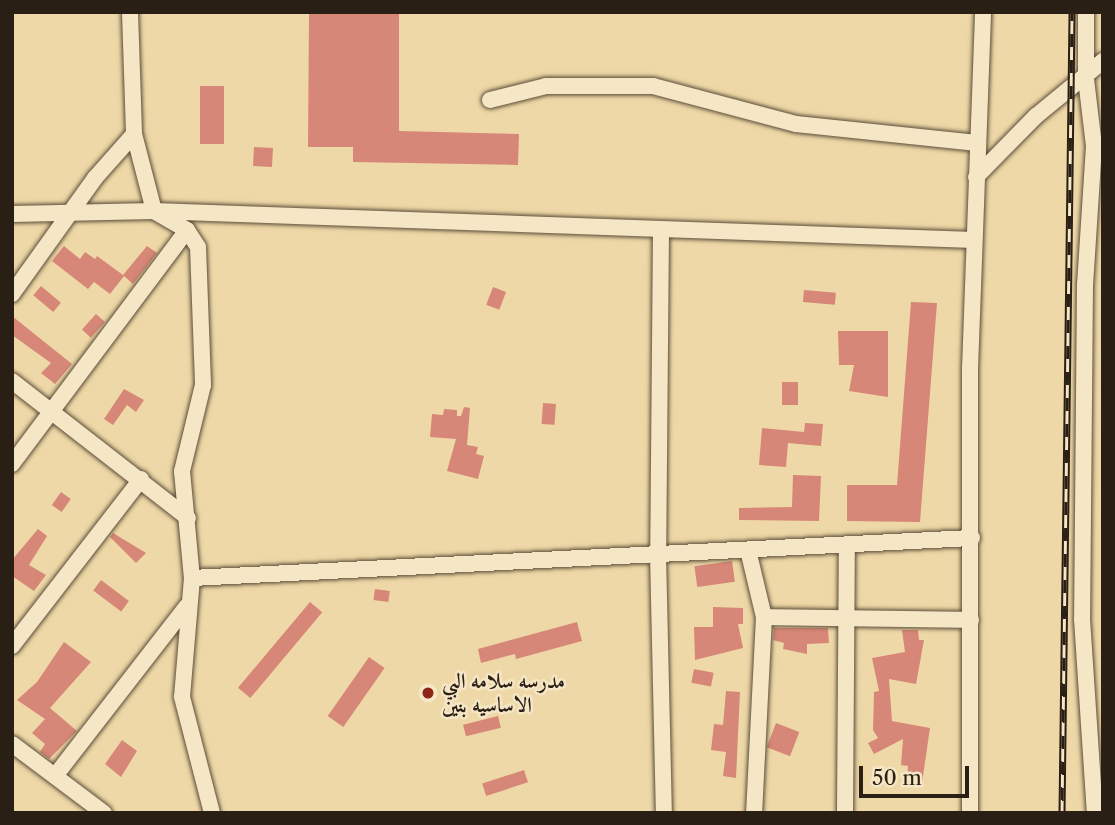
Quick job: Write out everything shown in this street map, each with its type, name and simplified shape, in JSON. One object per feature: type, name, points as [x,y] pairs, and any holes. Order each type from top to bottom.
[{"type":"street","points":[[130,12],[134,134],[154,211],[187,230],[198,247],[203,384],[182,471],[192,578],[182,697],[212,813]]},
{"type":"street","points":[[970,813],[973,240],[982,12]]},
{"type":"street","points":[[1086,12],[1086,79],[1094,146],[1085,284],[1082,619],[1095,813]]},
{"type":"street","points":[[975,177],[1036,116],[1086,79],[1103,61]]},
{"type":"street","points":[[490,100],[546,86],[642,85],[681,90],[796,124],[977,143]]},
{"type":"street","points":[[12,294],[73,213],[95,178],[134,134]]},
{"type":"street","points":[[12,214],[154,211],[973,240]]},
{"type":"street","points":[[12,464],[187,230]]},
{"type":"street","points":[[661,230],[658,554],[664,813]]},
{"type":"street","points":[[12,382],[141,479],[188,518]]},
{"type":"street","points":[[12,646],[141,479]]},
{"type":"street","points":[[192,578],[972,538]]},
{"type":"street","points":[[845,813],[847,545]]},
{"type":"street","points":[[748,550],[764,617],[754,813]]},
{"type":"street","points":[[55,776],[189,604]]},
{"type":"street","points":[[764,617],[971,620]]},
{"type":"street","points":[[12,744],[104,813]]},
{"type":"building","points":[[309,12],[399,12],[399,131],[519,134],[518,165],[353,162],[353,147],[308,147]]},
{"type":"building","points":[[200,86],[224,86],[224,144],[200,144]]},
{"type":"building","points":[[254,147],[273,148],[272,167],[253,166]]},
{"type":"building","points":[[64,246],[80,259],[85,252],[95,259],[97,256],[123,275],[147,246],[157,253],[133,284],[124,276],[110,294],[94,282],[88,289],[52,261]]},
{"type":"building","points":[[41,286],[61,303],[53,312],[33,295]]},
{"type":"building","points":[[493,287],[506,292],[499,310],[486,305]]},
{"type":"building","points":[[804,290],[836,293],[835,305],[803,302]]},
{"type":"building","points":[[911,302],[937,303],[920,522],[847,521],[847,485],[897,485]]},
{"type":"building","points":[[96,314],[105,322],[91,338],[82,330]]},
{"type":"building","points":[[12,316],[72,364],[55,384],[41,373],[51,363],[12,335]]},
{"type":"building","points":[[838,331],[888,331],[888,397],[849,391],[854,365],[839,365]]},
{"type":"building","points":[[782,382],[798,382],[798,405],[782,405]]},
{"type":"building","points":[[124,389],[144,400],[136,412],[127,405],[113,425],[104,419]]},
{"type":"building","points":[[543,403],[556,404],[555,425],[542,424]]},
{"type":"building","points":[[464,407],[470,408],[467,445],[478,447],[476,454],[484,456],[478,479],[447,471],[456,439],[430,437],[432,414],[443,415],[444,409],[457,410],[457,416],[461,416]]},
{"type":"building","points":[[805,423],[823,424],[821,446],[788,443],[786,467],[759,465],[762,428],[804,432]]},
{"type":"building","points":[[793,475],[821,476],[819,521],[739,520],[739,508],[792,507]]},
{"type":"building","points":[[61,492],[71,499],[62,512],[52,505]]},
{"type":"building","points":[[38,529],[47,536],[29,565],[46,575],[34,591],[12,576],[12,560]]},
{"type":"building","points":[[113,533],[146,553],[136,563],[110,537]]},
{"type":"building","points":[[732,561],[735,582],[697,587],[694,566]]},
{"type":"building","points":[[101,580],[129,601],[121,611],[93,590]]},
{"type":"building","points":[[375,589],[390,591],[388,602],[373,600]]},
{"type":"building","points":[[310,602],[322,612],[250,698],[238,688]]},
{"type":"building","points":[[713,607],[743,608],[743,624],[738,624],[743,648],[695,660],[694,627],[713,627]]},
{"type":"building","points":[[577,622],[582,641],[516,659],[515,654],[481,663],[478,649]]},
{"type":"building","points":[[774,628],[828,628],[829,643],[807,644],[807,654],[783,649],[784,643],[773,640]]},
{"type":"building","points":[[902,630],[918,630],[919,640],[924,640],[916,684],[889,679],[892,721],[930,728],[922,783],[907,783],[908,766],[901,765],[903,739],[874,754],[868,743],[878,738],[873,730],[874,692],[879,691],[872,658],[905,652]]},
{"type":"building","points":[[64,642],[91,662],[50,708],[77,731],[49,759],[40,752],[45,744],[32,733],[45,719],[17,700],[37,682]]},
{"type":"building","points":[[369,657],[385,668],[343,727],[328,716]]},
{"type":"building","points":[[694,669],[714,673],[711,687],[691,683]]},
{"type":"building","points":[[726,691],[740,692],[736,778],[723,776],[726,752],[711,750],[714,724],[723,725]]},
{"type":"building","points":[[498,716],[501,728],[466,736],[463,725]]},
{"type":"building","points":[[776,723],[799,732],[790,756],[767,747]]},
{"type":"building","points":[[122,740],[137,751],[121,777],[105,764]]},
{"type":"building","points":[[524,770],[528,782],[486,796],[482,784]]},
{"type":"railway","points":[[1062,813],[1072,12]]},
{"type":"place","name":"مدرسه سلامه البي الاساسيه بنين","points":[[428,693]]}]
